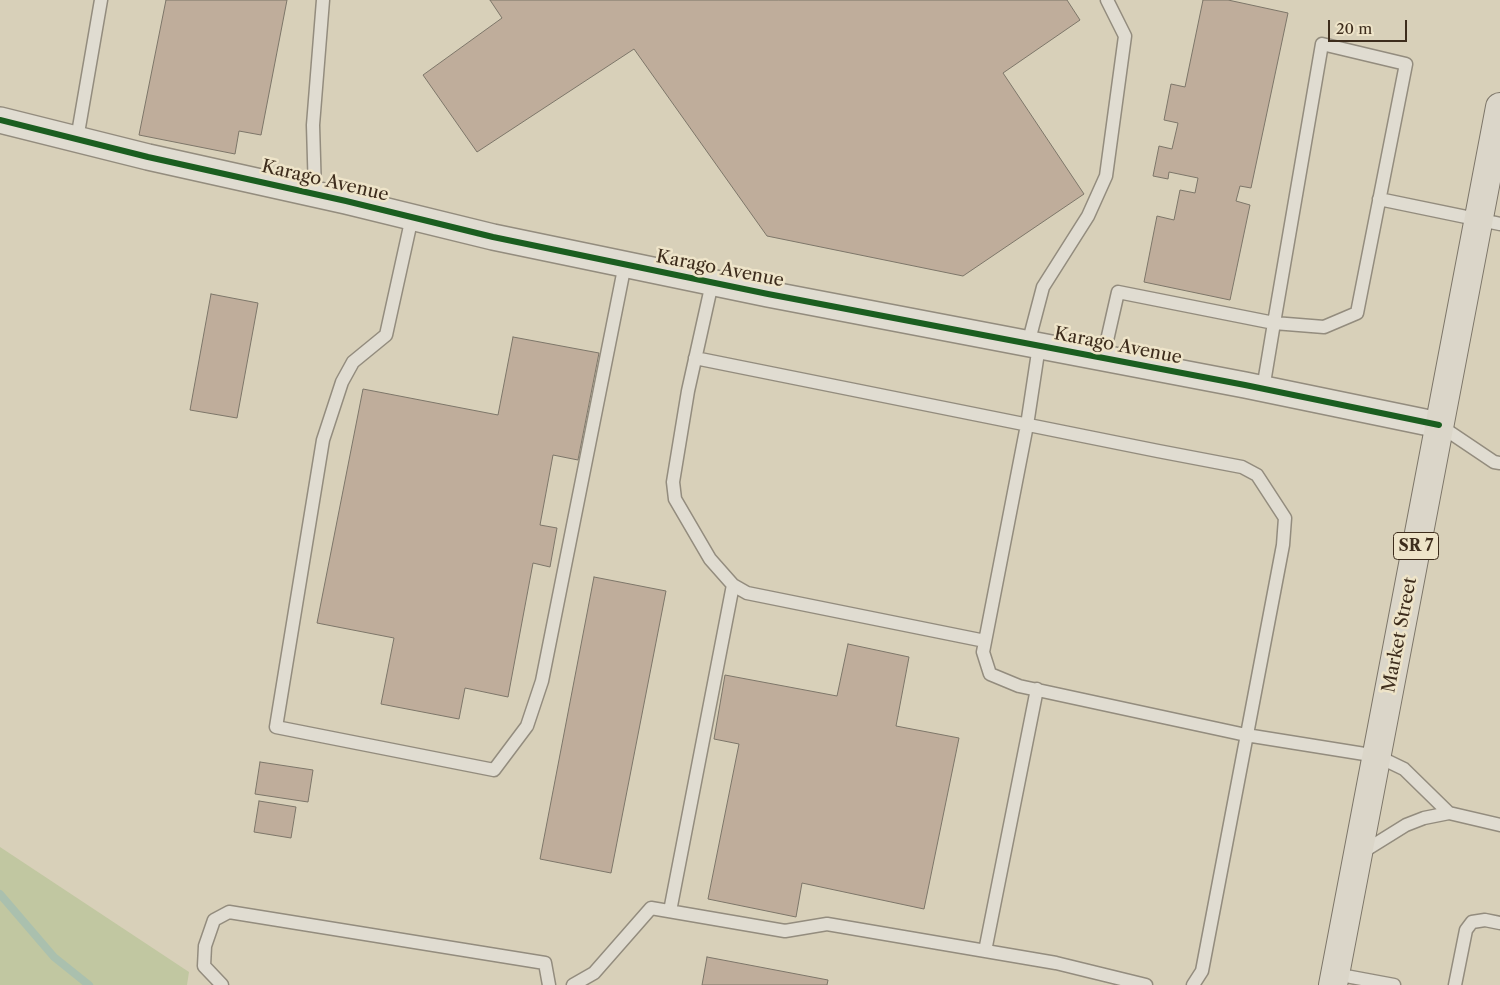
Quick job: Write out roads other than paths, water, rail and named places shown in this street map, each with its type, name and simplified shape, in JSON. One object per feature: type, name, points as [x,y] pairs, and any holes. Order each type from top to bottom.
[{"type":"main road","name":"Market Street","points":[[1334,980],[1439,425],[1489,221],[1500,107]]},
{"type":"street","name":"Karago Avenue","points":[[0,120],[493,237],[712,283],[1263,389],[1439,425]]},
{"type":"lane","points":[[77,139],[101,0]]},
{"type":"lane","points":[[315,194],[313,125],[323,0]]},
{"type":"lane","points":[[1107,0],[1125,36],[1106,176],[1088,216],[1043,287],[1033,345],[1027,425],[983,652],[990,674],[1019,686],[1246,735],[1377,756],[1404,769],[1449,813]]},
{"type":"lane","points":[[1103,358],[1118,292],[1274,323],[1324,327],[1357,313],[1406,64],[1322,44],[1274,323],[1263,389]]},
{"type":"lane","points":[[1379,199],[1489,221]]},
{"type":"lane","points":[[412,217],[386,335],[353,362],[342,382],[323,440],[276,727],[494,770],[527,726],[542,681],[625,264]]},
{"type":"lane","points":[[712,283],[688,391],[673,482],[675,499],[710,558],[733,585],[746,593],[985,641]]},
{"type":"lane","points":[[695,358],[1242,467],[1257,475],[1285,518],[1283,545],[1202,971],[1193,985]]},
{"type":"lane","points":[[1439,425],[1494,462],[1500,463]]},
{"type":"lane","points":[[670,911],[733,585]]},
{"type":"lane","points":[[985,951],[1037,689]]},
{"type":"lane","points":[[1358,855],[1406,825],[1424,818],[1449,813],[1500,825]]},
{"type":"lane","points":[[573,985],[594,973],[651,908],[785,931],[827,924],[1056,963],[1146,985]]},
{"type":"lane","points":[[222,985],[204,966],[205,946],[214,920],[230,912],[545,963],[549,985]]},
{"type":"lane","points":[[1455,985],[1466,930],[1472,922],[1485,920],[1500,923]]},
{"type":"lane","points":[[1334,980],[1394,985]]},
{"type":"waterway","points":[[0,894],[54,957],[89,985]]}]
